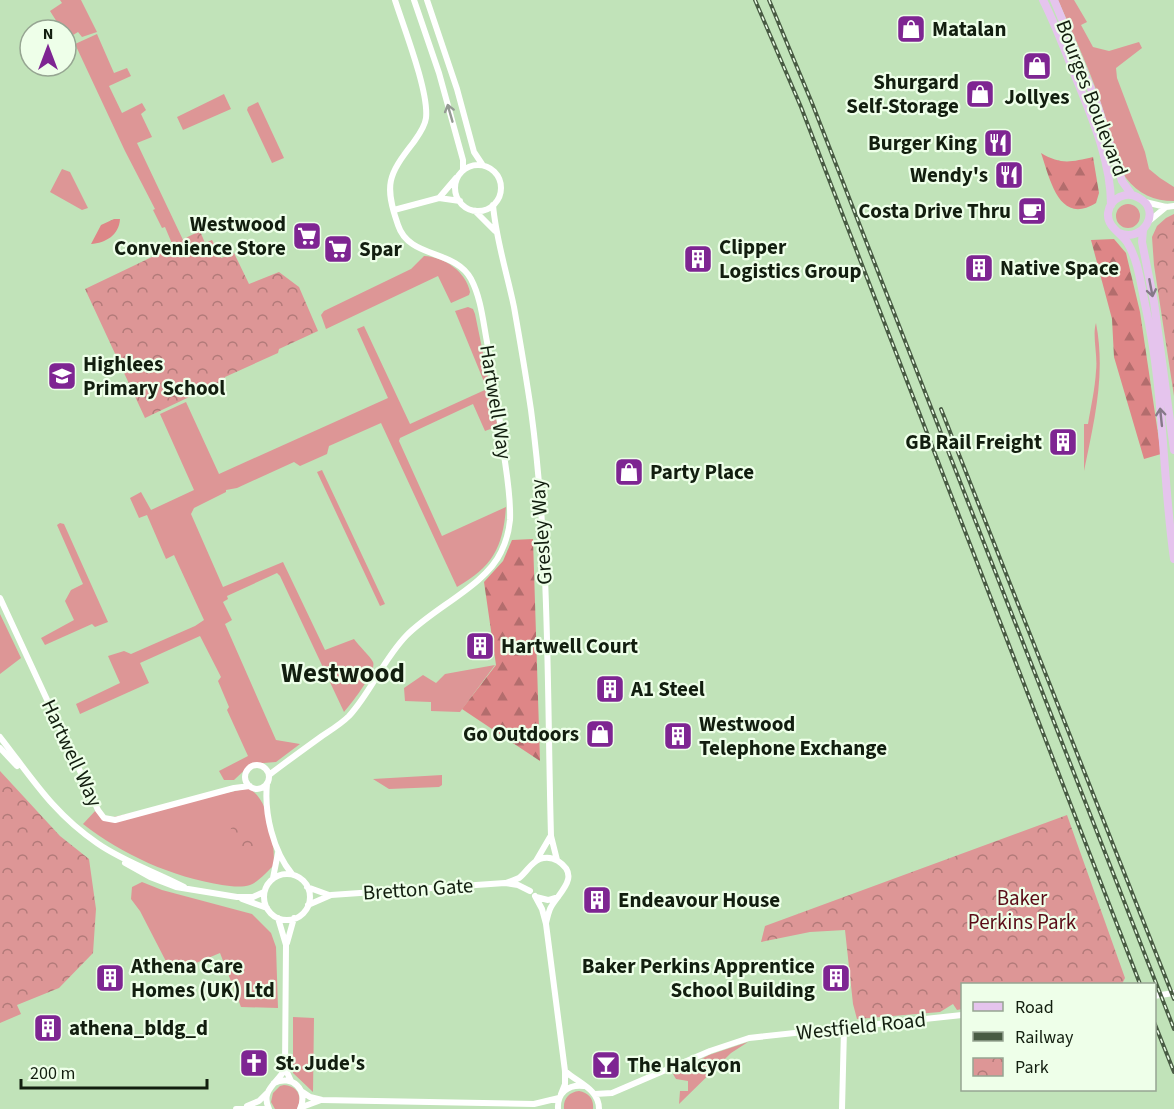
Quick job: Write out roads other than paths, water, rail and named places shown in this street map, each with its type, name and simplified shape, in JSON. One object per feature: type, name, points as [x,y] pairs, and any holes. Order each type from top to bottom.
[{"type":"main road","name":"Bourges Boulevard","points":[[1044,0],[1088,108],[1113,155],[1122,181],[1132,195]]},
{"type":"main road","name":"Bourges Boulevard","points":[[1054,0],[1096,101],[1111,205]]},
{"type":"main road","points":[[1174,450],[1162,355],[1142,242],[1149,210],[1145,202],[1132,195],[1121,196],[1111,205],[1108,216],[1109,221],[1127,242],[1145,306],[1158,388],[1174,559]]},
{"type":"main road","points":[[1119,233],[1131,236],[1145,226]]},
{"type":"street","name":"Hartwell Way","points":[[269,775],[348,717],[407,635],[432,613],[480,580],[491,569],[501,553],[508,532],[510,501],[502,431],[478,300],[470,277],[460,265],[421,250],[401,233],[390,192],[390,177],[395,166],[426,122],[427,110],[395,0]]},
{"type":"street","points":[[414,0],[464,160],[463,170]]},
{"type":"street","points":[[427,0],[457,89],[474,152],[482,164],[494,170],[501,182],[500,195],[494,205],[482,211],[464,206],[455,190],[457,177]]},
{"type":"street","points":[[439,198],[463,170],[482,164]]},
{"type":"street","points":[[394,210],[439,198],[460,201]]},
{"type":"street","points":[[1145,202],[1166,207],[1174,206]]},
{"type":"street","name":"Gresley Way","points":[[494,205],[495,232],[514,306],[531,410],[540,490],[546,596],[551,836],[557,860]]},
{"type":"street","points":[[1145,226],[1166,207]]},
{"type":"street","name":"Gresley Way","points":[[475,210],[495,232]]},
{"type":"street","name":"Hartwell Way","points":[[0,598],[98,810],[104,818],[115,820],[234,788],[252,787]]},
{"type":"street","points":[[0,737],[41,793],[65,817],[111,855],[138,871],[164,883],[221,896],[253,897],[264,892]]},
{"type":"street","points":[[0,748],[24,772]]},
{"type":"street","points":[[234,788],[251,766],[282,766]]},
{"type":"street","points":[[262,766],[269,775],[265,802],[278,852],[283,864],[292,874],[304,881],[309,898],[305,910],[294,918],[278,918]]},
{"type":"street","points":[[245,775],[265,802]]},
{"type":"street","points":[[252,787],[261,788],[267,784]]},
{"type":"street","points":[[536,861],[551,836]]},
{"type":"street","points":[[267,908],[264,892],[272,878],[278,852]]},
{"type":"street","points":[[546,924],[550,908],[566,889],[568,877],[564,866],[557,860],[543,858],[529,867],[526,879],[530,891],[542,909],[546,924],[565,1071],[565,1084],[558,1109]]},
{"type":"street","name":"Bretton Gate","points":[[505,883],[519,878],[529,867]]},
{"type":"street","points":[[272,878],[281,874],[292,874]]},
{"type":"street","name":"Bretton Gate","points":[[308,904],[331,895],[505,883],[518,885],[530,891]]},
{"type":"street","name":"Bretton Gate","points":[[307,886],[331,895]]},
{"type":"street","points":[[535,896],[548,900],[560,896]]},
{"type":"street","points":[[237,897],[267,908],[278,918],[286,945]]},
{"type":"street","points":[[291,1081],[285,1068],[286,945],[294,918]]},
{"type":"street","points":[[1156,996],[1174,993]]},
{"type":"street","name":"Westfield Road","points":[[612,1093],[733,1043],[760,1037],[961,1015]]},
{"type":"street","points":[[842,1109],[844,1029]]},
{"type":"street","points":[[240,1108],[260,1101],[285,1068]]},
{"type":"street","points":[[565,1071],[595,1094],[599,1109]]},
{"type":"street","points":[[274,1083],[284,1080],[291,1081],[298,1086],[303,1100],[301,1108]]},
{"type":"street","points":[[301,1091],[310,1097],[322,1100],[401,1105],[534,1104],[560,1096],[571,1086],[584,1086]]},
{"type":"street","points":[[595,1094],[612,1093]]},
{"type":"street","points":[[599,1109],[612,1093]]},
{"type":"street","points":[[240,1108],[268,1109],[266,1094]]},
{"type":"street","points":[[301,1108],[322,1100]]},
{"type":"street","points":[[534,1104],[548,1109]]},
{"type":"railway","points":[[755,0],[801,107],[1140,983]]},
{"type":"railway","points":[[769,0],[812,103],[1174,1029]]},
{"type":"railway","points":[[941,409],[1174,999]]},
{"type":"railway","points":[[1156,1027],[1174,1072]]},
{"type":"place","name":"Matalan","points":[[911,29]]},
{"type":"place","name":"Jollyes","points":[[1037,66]]},
{"type":"place","name":"Shurgard Self-Storage","points":[[980,94]]},
{"type":"place","name":"Burger King","points":[[998,143]]},
{"type":"place","name":"Wendy's","points":[[1009,175]]},
{"type":"place","name":"Costa Drive Thru","points":[[1032,211]]},
{"type":"place","name":"Westwood Convenience Store","points":[[307,236]]},
{"type":"place","name":"Spar","points":[[338,249]]},
{"type":"place","name":"Clipper Logistics Group","points":[[698,259]]},
{"type":"place","name":"Native Space","points":[[979,268]]},
{"type":"place","name":"Highlees Primary School","points":[[62,376]]},
{"type":"place","name":"GB Rail Freight","points":[[1063,442]]},
{"type":"place","name":"Party Place","points":[[629,472]]},
{"type":"place","name":"Hartwell Court","points":[[480,646]]},
{"type":"place","name":"A1 Steel","points":[[610,689]]},
{"type":"place","name":"Go Outdoors","points":[[600,734]]},
{"type":"place","name":"Westwood Telephone Exchange","points":[[678,736]]},
{"type":"place","name":"Endeavour House","points":[[597,900]]},
{"type":"place","name":"Athena Care Homes (UK) Ltd","points":[[110,978]]},
{"type":"place","name":"Baker Perkins Apprentice School Building","points":[[836,978]]},
{"type":"place","name":"athena_bldg_d","points":[[48,1028]]},
{"type":"place","name":"St. Jude's","points":[[254,1063]]},
{"type":"place","name":"The Halcyon","points":[[606,1065]]},
{"type":"district","name":"Westwood","points":[[343,673]]},
{"type":"park label","name":"Baker Perkins Park","points":[[1022,910]]}]
